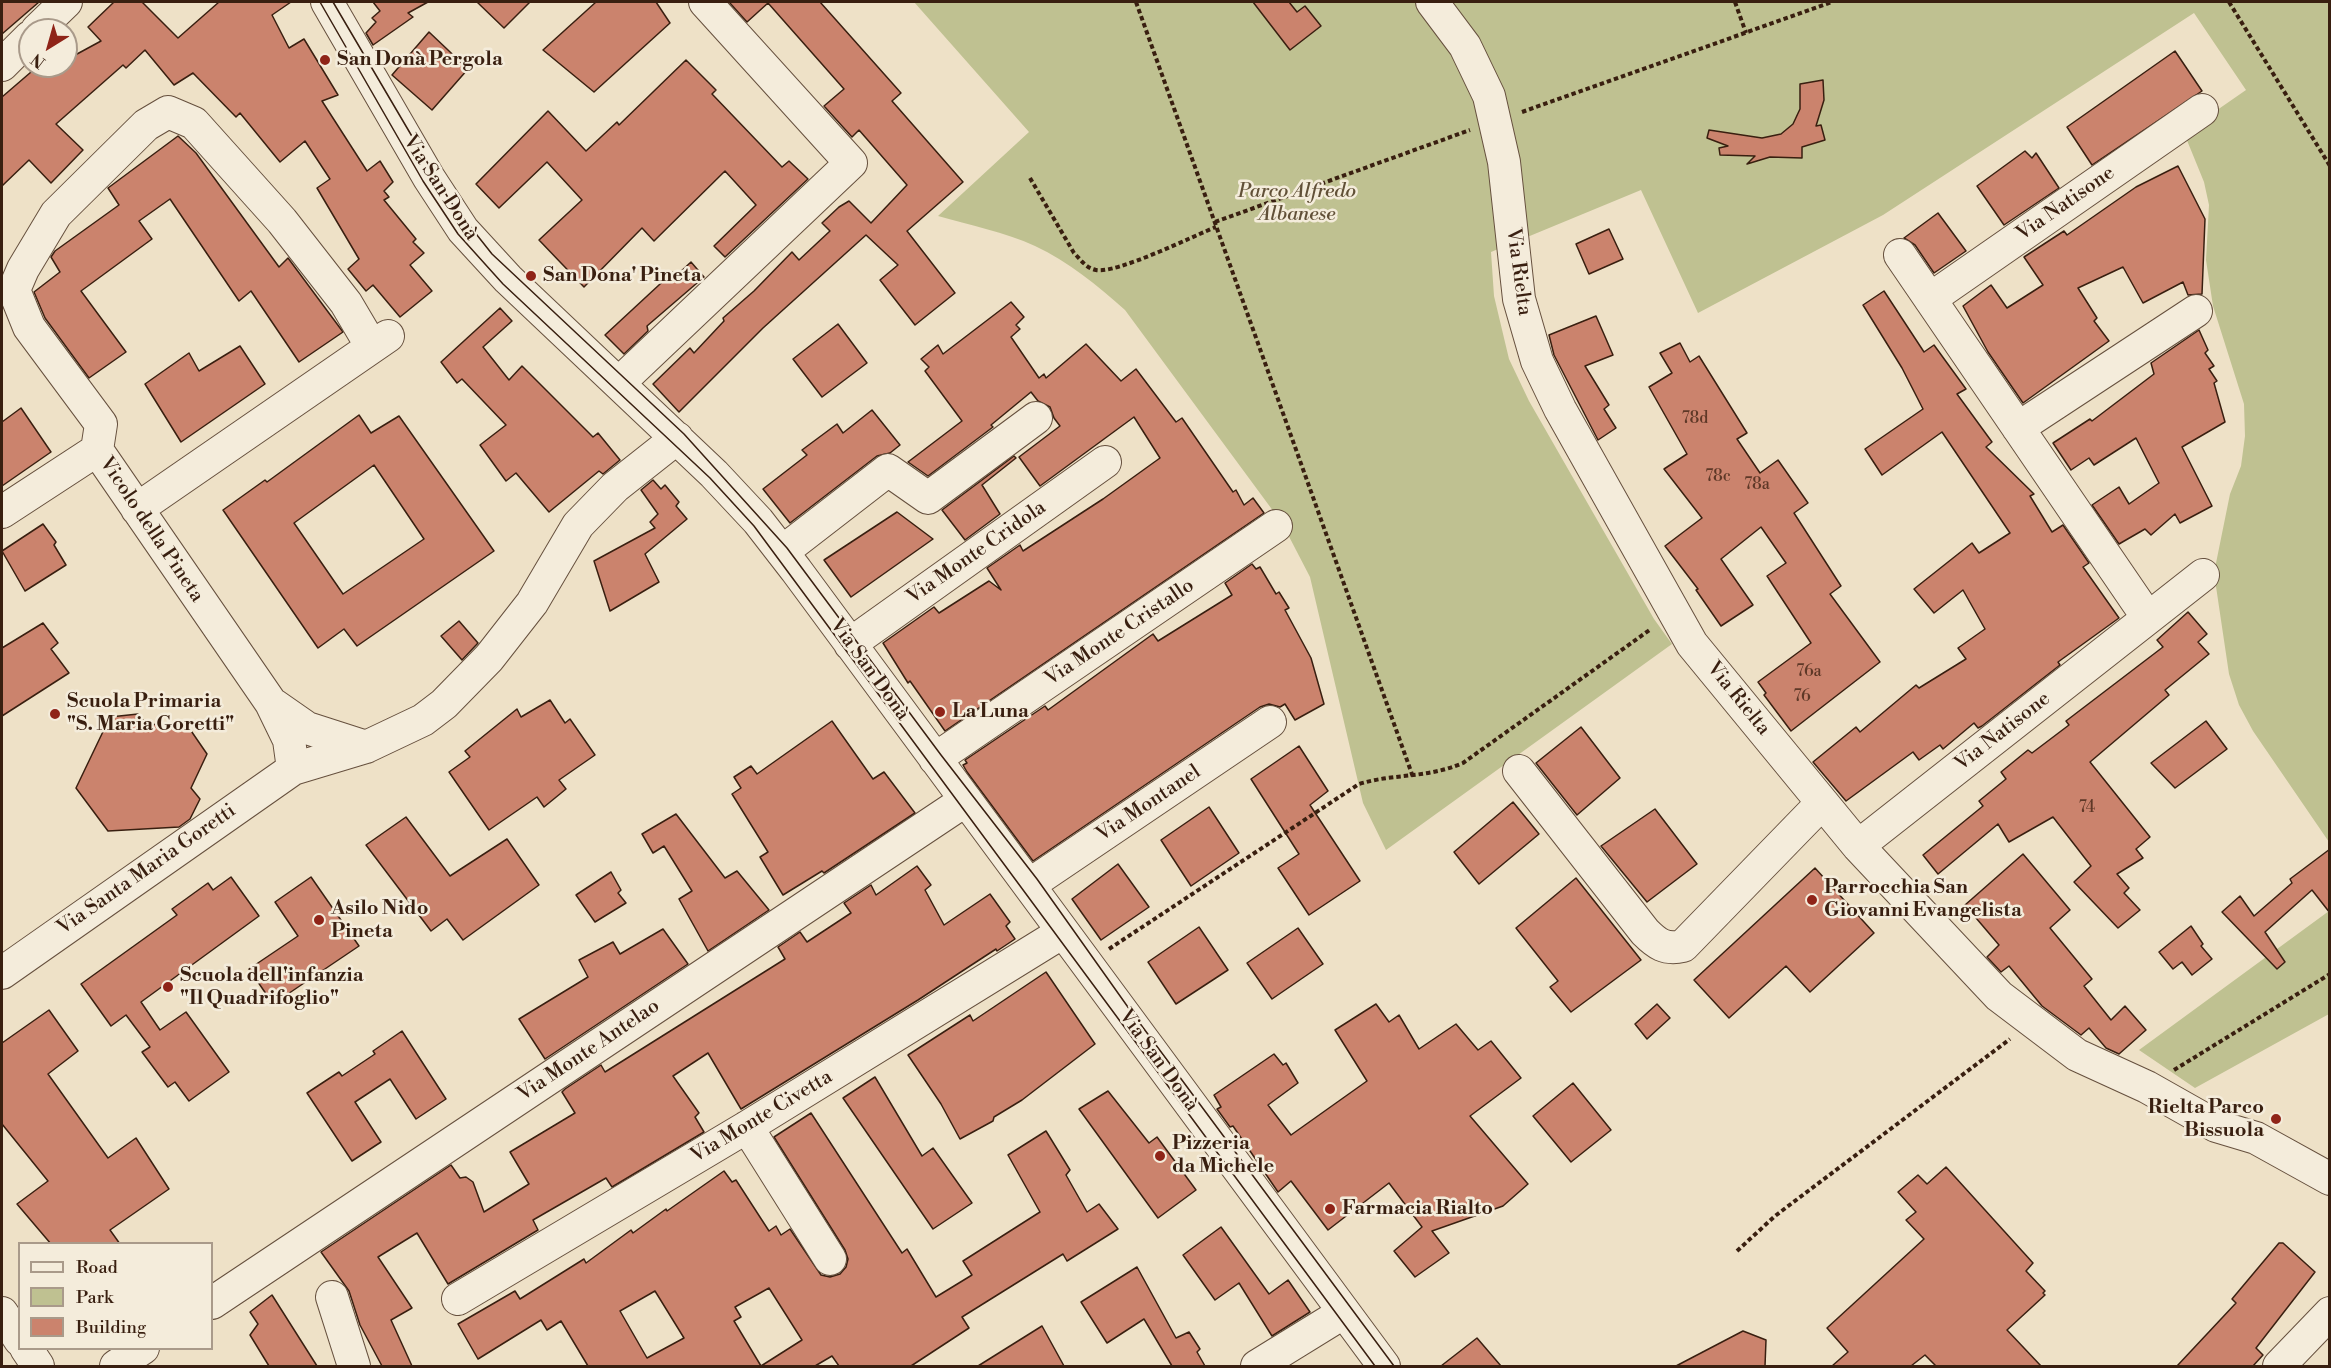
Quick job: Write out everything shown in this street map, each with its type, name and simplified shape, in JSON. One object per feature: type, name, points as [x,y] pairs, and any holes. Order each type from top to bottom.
[{"type":"street","points":[[50,18],[66,2]]},
{"type":"street","name":"Via San Donà","points":[[327,2],[429,178],[463,230],[508,279],[677,438],[743,506],[782,552],[1384,1366]]},
{"type":"street","points":[[619,383],[851,163],[705,2]]},
{"type":"street","name":"Via Rielta","points":[[1432,2],[1465,46],[1477,68],[1496,121],[1504,162],[1519,299],[1537,361],[1560,409],[1692,644],[1858,846],[1999,996],[2033,1024],[2077,1055],[2147,1087],[2216,1126],[2256,1138],[2330,1179]]},
{"type":"street","points":[[2,65],[18,49]]},
{"type":"street","name":"Via Natisone","points":[[1930,299],[2202,110]]},
{"type":"street","points":[[97,450],[100,424],[29,327],[14,290],[23,269],[56,214],[146,125],[168,112],[194,123],[282,221],[346,303],[380,342],[137,509]]},
{"type":"street","points":[[1900,255],[2148,618]]},
{"type":"street","points":[[2018,428],[2196,310]]},
{"type":"street","points":[[782,552],[888,470],[928,498],[1036,418]]},
{"type":"street","points":[[293,769],[366,747],[423,720],[466,682],[532,603],[578,525],[615,487],[677,438]]},
{"type":"street","name":"Vicolo della Pineta","points":[[2,512],[97,450],[271,703],[289,740],[293,769]]},
{"type":"street","name":"Via Monte Cridola","points":[[850,644],[1105,462]]},
{"type":"street","name":"Via Monte Cristallo","points":[[935,759],[1276,526]]},
{"type":"street","name":"Via Natisone","points":[[1858,846],[2203,575]]},
{"type":"street","name":"Vicolo della Pineta","points":[[271,703],[307,728],[366,747]]},
{"type":"street","name":"Via Montanel","points":[[1029,885],[1270,722]]},
{"type":"street","name":"Via Santa Maria Goretti","points":[[2,973],[293,769]]},
{"type":"street","points":[[1519,771],[1645,932],[1658,945],[1672,949],[1683,946],[1822,803]]},
{"type":"street","name":"Via Monte Antelao","points":[[213,1302],[966,800]]},
{"type":"street","name":"Via Monte Civetta","points":[[458,1299],[747,1127],[1063,932]]},
{"type":"street","points":[[747,1127],[830,1259]]},
{"type":"street","points":[[332,1297],[348,1364]]},
{"type":"street","points":[[2,1313],[18,1337]]},
{"type":"street","points":[[1257,1366],[1343,1313]]},
{"type":"street","points":[[2280,1366],[2330,1313]]},
{"type":"street","points":[[27,1350],[38,1366]]},
{"type":"street","points":[[116,1366],[140,1350]]},
{"type":"path","points":[[1136,2],[1413,777]]},
{"type":"path","points":[[1735,2],[1746,33]]},
{"type":"path","points":[[1030,178],[1074,253],[1083,264],[1094,270],[1116,267],[1216,224],[1496,121],[1832,2]]},
{"type":"path","points":[[2229,2],[2330,166]]},
{"type":"path","points":[[1103,952],[1344,792],[1374,779],[1413,777],[1463,763],[1673,612]]},
{"type":"path","points":[[2190,1059],[2330,974]]},
{"type":"path","points":[[1737,1251],[1775,1216],[2033,1024]]},
{"type":"green space","name":"Parco Alfredo Albanese","points":[[914,2],[2329,2],[2329,842],[2253,731],[2239,705],[2229,674],[2214,573],[2230,494],[2241,466],[2245,436],[2244,404],[2213,306],[2206,260],[2209,205],[2204,182],[2184,133],[2246,90],[2194,13],[1883,215],[1698,313],[1641,190],[1491,252],[1494,296],[1509,359],[1529,401],[1654,619],[1672,644],[1386,850],[1363,803],[1310,577],[1282,523],[1125,310],[1082,275],[1035,246],[938,216],[1029,132]]},
{"type":"green space","points":[[2329,911],[2329,1014],[2195,1088],[2139,1050]]},
{"type":"building","points":[[2,2],[39,2],[18,18],[2,34]]},
{"type":"building","points":[[114,2],[142,2],[178,38],[219,2],[291,2],[272,15],[289,48],[304,39],[338,95],[322,101],[367,171],[380,161],[393,182],[384,191],[389,197],[384,200],[416,239],[413,242],[424,253],[410,265],[432,291],[400,317],[373,285],[366,291],[348,269],[359,259],[317,188],[330,179],[305,141],[280,162],[240,113],[236,117],[193,73],[174,85],[145,50],[126,68],[123,65],[56,124],[83,150],[51,183],[29,160],[2,186],[2,97],[24,78],[78,78],[78,53],[101,41],[88,27]]},
{"type":"building","points":[[373,2],[428,2],[408,13],[413,17],[373,45],[366,33],[376,22],[372,18],[380,11]]},
{"type":"building","points":[[477,2],[530,2],[504,28]]},
{"type":"building","points":[[596,2],[656,2],[670,23],[594,92],[543,50]]},
{"type":"building","points":[[729,2],[820,2],[901,93],[892,101],[963,182],[907,231],[955,293],[915,325],[880,280],[898,265],[866,235],[763,328],[679,412],[653,384],[690,348],[694,353],[724,321],[723,318],[754,291],[792,252],[799,260],[830,231],[822,223],[839,207],[849,201],[871,223],[907,185],[859,130],[852,137],[824,106],[844,89],[768,3],[747,22]]},
{"type":"building","points":[[1253,2],[1289,2],[1297,12],[1305,6],[1321,26],[1290,50]]},
{"type":"building","points":[[429,32],[468,69],[432,110],[392,75]]},
{"type":"building","points":[[2175,51],[2202,91],[2092,165],[2067,127]]},
{"type":"building","points":[[686,60],[716,90],[712,94],[782,167],[789,161],[808,179],[725,257],[714,246],[756,205],[725,171],[654,241],[642,228],[584,287],[539,240],[582,200],[547,162],[499,208],[476,184],[548,111],[586,151],[617,122],[619,125]]},
{"type":"building","points":[[1823,80],[1824,100],[1816,126],[1821,125],[1825,140],[1802,147],[1802,158],[1770,157],[1747,164],[1755,156],[1720,155],[1719,148],[1728,146],[1707,138],[1709,130],[1762,138],[1781,134],[1793,124],[1800,109],[1800,84]]},
{"type":"building","points":[[178,136],[196,153],[279,267],[288,258],[343,332],[299,362],[251,291],[239,301],[170,199],[139,221],[152,239],[81,291],[126,352],[89,378],[45,318],[34,292],[60,272],[51,257],[55,251],[119,205],[108,188]]},
{"type":"building","points":[[2025,151],[2032,158],[2036,153],[2059,188],[2004,225],[1977,186]]},
{"type":"building","points":[[2178,166],[2205,219],[2202,294],[2188,295],[2183,282],[2143,303],[2123,267],[2078,288],[2097,318],[2094,321],[2109,341],[2023,403],[1988,352],[1963,306],[1991,285],[2007,308],[2043,285],[2024,257],[2064,231],[2067,235],[2136,187]]},
{"type":"building","points":[[1938,213],[1966,251],[1934,273],[1915,245],[1904,238]]},
{"type":"building","points":[[1609,229],[1623,259],[1589,274],[1576,244]]},
{"type":"building","points":[[691,262],[704,277],[647,326],[648,331],[624,354],[605,335],[673,272],[677,275]]},
{"type":"building","points":[[1884,291],[1924,352],[1934,345],[1966,389],[1957,394],[1992,442],[1986,447],[2034,494],[2030,496],[2052,532],[2063,525],[2089,563],[2083,567],[2119,618],[2058,662],[2060,665],[1982,726],[1978,728],[1974,723],[1943,749],[1940,745],[1919,760],[1913,752],[1846,801],[1813,762],[1856,727],[1860,732],[1916,685],[1919,688],[1966,659],[1958,648],[1985,629],[1963,590],[1934,613],[1914,589],[1972,543],[1979,553],[2010,533],[1942,432],[1882,475],[1865,449],[1923,409],[1902,368],[1863,305]]},
{"type":"building","points":[[1011,302],[1024,317],[1016,325],[1020,329],[1011,337],[1039,378],[1044,374],[1046,378],[1086,344],[1121,381],[1136,369],[1176,422],[1182,418],[1233,492],[1236,490],[1244,505],[1253,498],[1264,513],[945,731],[910,681],[908,683],[883,643],[934,607],[939,613],[989,581],[1001,590],[987,568],[1020,545],[1023,551],[1103,499],[1160,458],[1134,417],[1040,486],[1019,457],[1060,426],[1050,407],[1038,401],[1031,392],[991,425],[993,427],[928,476],[908,462],[962,421],[925,371],[929,367],[921,359],[938,345],[943,354]]},
{"type":"building","points":[[500,308],[512,321],[483,347],[509,380],[522,366],[593,437],[598,433],[620,460],[603,474],[599,471],[549,512],[516,473],[506,481],[480,445],[506,425],[462,379],[457,383],[441,362]]},
{"type":"building","points":[[1596,316],[1613,355],[1585,366],[1609,405],[1604,409],[1616,428],[1598,440],[1554,355],[1549,335]]},
{"type":"building","points":[[838,324],[867,363],[822,397],[793,359]]},
{"type":"building","points":[[2199,330],[2208,350],[2205,353],[2214,366],[2209,369],[2217,381],[2214,383],[2225,422],[2182,447],[2212,506],[2180,523],[2175,514],[2151,535],[2145,529],[2119,544],[2092,505],[2119,487],[2129,504],[2159,483],[2136,438],[2094,465],[2089,458],[2071,470],[2053,443],[2090,419],[2092,421],[2154,374],[2151,363]]},
{"type":"building","points":[[1680,343],[1690,362],[1699,356],[1747,433],[1737,439],[1760,473],[1778,460],[1808,503],[1794,513],[1841,586],[1830,594],[1880,662],[1791,731],[1764,695],[1766,693],[1758,682],[1811,643],[1767,576],[1786,563],[1761,527],[1721,559],[1753,605],[1721,626],[1696,590],[1698,589],[1665,546],[1702,518],[1664,469],[1687,454],[1649,387],[1672,373],[1660,353]]},
{"type":"building","points":[[240,346],[265,384],[181,442],[145,384],[189,353],[199,371]]},
{"type":"building","points":[[21,408],[51,452],[2,486],[2,422]]},
{"type":"building","points":[[872,410],[900,445],[890,453],[877,456],[790,523],[763,489],[807,455],[802,450],[837,424],[843,433]]},
{"type":"building","points":[[359,415],[371,433],[399,416],[494,551],[357,646],[344,629],[318,648],[223,510],[265,480],[267,482]],"holes":[[[374,465],[424,539],[343,594],[294,523]]]},
{"type":"building","points":[[1014,456],[1016,458],[982,485],[1000,514],[965,540],[942,510]]},
{"type":"building","points":[[653,480],[661,489],[665,485],[679,502],[676,506],[687,519],[645,554],[659,582],[610,611],[594,561],[655,528],[650,522],[658,514],[641,490]]},
{"type":"building","points":[[897,512],[933,539],[851,597],[824,560]]},
{"type":"building","points":[[43,524],[56,542],[54,545],[66,565],[25,591],[2,551]]},
{"type":"building","points":[[1252,564],[1256,569],[1260,567],[1276,594],[1279,592],[1289,608],[1285,610],[1311,658],[1324,704],[1295,720],[1285,704],[1280,707],[1269,704],[1260,707],[1033,861],[967,772],[963,765],[967,763],[965,760],[1045,706],[1048,710],[1153,634],[1158,641],[1232,595],[1225,583]]},
{"type":"building","points":[[2188,612],[2207,634],[2198,642],[2209,654],[2165,690],[2169,695],[2090,762],[2150,837],[2136,849],[2143,858],[2117,874],[2129,888],[2124,893],[2140,910],[2118,928],[2074,882],[2091,866],[2053,817],[2009,842],[1998,824],[1938,874],[1923,855],[1983,806],[1979,801],[2006,779],[2001,772],[2028,750],[2032,753],[2069,725],[2066,721],[2163,647],[2157,640]]},
{"type":"building","points":[[459,621],[478,643],[462,660],[441,636]]},
{"type":"building","points":[[43,623],[58,643],[51,649],[69,673],[2,716],[2,648]]},
{"type":"building","points":[[550,700],[565,723],[570,719],[595,755],[559,780],[566,789],[544,807],[537,797],[489,830],[449,772],[470,757],[465,751],[517,709],[521,717]]},
{"type":"building","points":[[138,714],[147,725],[185,722],[207,754],[191,788],[200,799],[190,819],[179,827],[108,831],[76,788],[110,717]]},
{"type":"building","points":[[832,721],[873,779],[884,772],[915,813],[824,873],[822,871],[783,895],[760,857],[768,852],[732,794],[741,788],[734,777],[751,766],[757,774]]},
{"type":"building","points":[[2206,721],[2227,749],[2175,788],[2151,763]]},
{"type":"building","points":[[1581,727],[1620,778],[1577,815],[1536,763]]},
{"type":"building","points":[[1299,746],[1328,791],[1310,805],[1360,881],[1309,915],[1278,868],[1299,854],[1251,779]]},
{"type":"building","points":[[1513,802],[1539,834],[1479,884],[1454,852]]},
{"type":"building","points":[[1209,807],[1239,853],[1191,886],[1161,840]]},
{"type":"building","points":[[1655,809],[1697,864],[1647,902],[1601,846]]},
{"type":"building","points":[[676,814],[725,878],[737,871],[769,910],[708,951],[679,899],[692,891],[664,846],[653,853],[642,834]]},
{"type":"building","points":[[406,817],[450,876],[507,839],[539,885],[463,940],[447,919],[431,931],[366,845]]},
{"type":"building","points":[[2330,849],[2330,913],[2312,890],[2265,932],[2285,962],[2277,969],[2222,912],[2240,896],[2254,916],[2292,883],[2290,879]]},
{"type":"building","points":[[2023,854],[2070,910],[2050,928],[2092,979],[2084,986],[2111,1020],[2125,1006],[2146,1030],[2119,1054],[2106,1048],[2089,1028],[2081,1035],[2042,1006],[2009,966],[2001,972],[1987,957],[1999,945],[1965,905]]},
{"type":"building","points":[[1118,864],[1149,907],[1101,940],[1072,899]]},
{"type":"building","points":[[917,866],[931,885],[925,890],[944,925],[990,894],[1010,922],[1006,926],[1015,939],[741,1109],[708,1053],[673,1076],[699,1113],[695,1117],[704,1132],[612,1187],[606,1178],[533,1220],[538,1230],[448,1284],[417,1233],[378,1257],[412,1308],[391,1320],[412,1366],[382,1366],[360,1325],[349,1291],[321,1252],[451,1165],[460,1178],[466,1177],[473,1182],[484,1212],[529,1184],[510,1152],[575,1113],[562,1092],[565,1089],[601,1065],[605,1072],[785,959],[778,947],[800,932],[807,942],[851,913],[844,903],[871,885],[876,895]]},
{"type":"building","name":"Parrocchia San Giovanni Evangelista","points":[[1815,868],[1874,933],[1810,992],[1786,966],[1729,1018],[1694,980]]},
{"type":"building","points":[[611,872],[621,890],[618,893],[626,903],[595,922],[576,895]]},
{"type":"building","points":[[231,877],[259,916],[141,1002],[160,1030],[186,1012],[229,1072],[189,1101],[175,1082],[168,1087],[142,1052],[150,1047],[126,1015],[111,1026],[81,984],[177,915],[172,909],[208,883],[213,890]]},
{"type":"building","points":[[311,877],[359,946],[273,1004],[249,969],[298,936],[275,902]]},
{"type":"building","points":[[1576,878],[1641,960],[1571,1012],[1550,987],[1558,981],[1516,928]]},
{"type":"building","points":[[2191,926],[2203,944],[2201,946],[2212,959],[2192,975],[2182,962],[2173,969],[2159,952]]},
{"type":"building","points":[[1199,927],[1228,970],[1176,1004],[1148,962]]},
{"type":"building","points":[[1298,928],[1323,964],[1272,999],[1247,963]]},
{"type":"building","points":[[663,929],[688,964],[545,1059],[519,1019],[588,977],[579,960],[613,942],[620,954]]},
{"type":"building","points":[[1046,972],[1095,1044],[1022,1100],[994,1117],[993,1121],[960,1139],[941,1104],[908,1055],[970,1015],[973,1021]]},
{"type":"building","points":[[1376,1004],[1389,1022],[1399,1015],[1419,1049],[1456,1024],[1478,1050],[1491,1041],[1521,1078],[1470,1116],[1528,1184],[1503,1206],[1432,1231],[1449,1253],[1415,1277],[1394,1251],[1422,1227],[1389,1183],[1328,1230],[1291,1181],[1278,1192],[1233,1126],[1230,1127],[1217,1109],[1221,1107],[1214,1095],[1274,1054],[1283,1065],[1286,1063],[1298,1083],[1268,1105],[1291,1135],[1367,1081],[1335,1030]]},
{"type":"building","points":[[1657,1004],[1670,1018],[1647,1039],[1635,1024]]},
{"type":"building","points":[[49,1010],[78,1051],[48,1074],[108,1158],[136,1138],[169,1189],[110,1230],[119,1242],[49,1242],[17,1204],[48,1181],[2,1124],[2,1043]]},
{"type":"building","points":[[402,1031],[446,1099],[416,1119],[390,1079],[355,1102],[381,1142],[352,1161],[307,1093],[339,1072],[342,1076],[375,1054],[373,1051]]},
{"type":"building","points":[[875,1077],[922,1156],[933,1148],[972,1203],[933,1229],[843,1098]]},
{"type":"building","points":[[1573,1083],[1611,1130],[1571,1162],[1533,1116]]},
{"type":"building","points":[[1108,1091],[1149,1143],[1157,1137],[1196,1190],[1158,1218],[1079,1109]]},
{"type":"building","points":[[811,1113],[902,1253],[907,1249],[936,1297],[972,1275],[963,1261],[1040,1212],[1008,1155],[1046,1131],[1070,1170],[1066,1175],[1087,1212],[1099,1204],[1118,1229],[1067,1261],[1063,1254],[962,1317],[969,1328],[911,1366],[839,1366],[832,1356],[815,1366],[761,1366],[588,1366],[561,1321],[547,1330],[541,1320],[478,1359],[458,1324],[515,1291],[520,1299],[584,1259],[586,1263],[631,1230],[633,1233],[724,1171],[732,1182],[736,1180],[769,1231],[776,1226],[781,1235],[790,1229],[821,1275],[830,1277],[840,1274],[846,1267],[848,1259],[845,1250],[774,1137]],"holes":[[[769,1288],[802,1340],[761,1366],[734,1321],[741,1317],[735,1307]],[[655,1291],[684,1338],[647,1358],[620,1311]]]},
{"type":"building","points":[[1946,1167],[2033,1263],[2026,1271],[2045,1291],[2043,1293],[2045,1295],[2007,1330],[2041,1366],[1936,1366],[1925,1355],[1911,1366],[1832,1366],[1848,1352],[1827,1328],[1924,1239],[1906,1220],[1916,1212],[1898,1192],[1918,1175],[1927,1184]]},
{"type":"building","points":[[1221,1227],[1269,1294],[1288,1280],[1310,1312],[1272,1336],[1239,1283],[1215,1300],[1183,1255]]},
{"type":"building","points":[[2279,1243],[2283,1243],[2315,1272],[2256,1348],[2263,1355],[2253,1366],[2177,1366],[2236,1303],[2232,1299]]},
{"type":"building","points":[[1137,1267],[1176,1338],[1189,1332],[1200,1349],[1197,1352],[1205,1366],[1172,1366],[1144,1319],[1107,1343],[1081,1302]]},
{"type":"building","points":[[272,1295],[317,1366],[269,1366],[250,1335],[258,1324],[250,1312]]},
{"type":"building","points":[[1042,1326],[1064,1366],[978,1366]]},
{"type":"building","points":[[1743,1331],[1766,1340],[1765,1366],[1676,1366]]},
{"type":"building","points":[[1477,1338],[1501,1366],[1441,1366]]},
{"type":"tram line","points":[[320,2],[423,181],[458,234],[503,284],[710,478],[754,526],[1375,1366]]},
{"type":"tram line","points":[[333,2],[450,201],[492,254],[684,434],[787,548],[941,755],[1037,879],[1130,1010],[1394,1366]]},
{"type":"place","name":"San Donà Pergola","points":[[325,60]]},
{"type":"place","name":"San Dona' Pineta","points":[[531,276]]},
{"type":"place","name":"La Luna","points":[[940,712]]},
{"type":"place","name":"Scuola Primaria \"S. Maria Goretti\"","points":[[55,714]]},
{"type":"place","name":"Parrocchia San Giovanni Evangelista","points":[[1812,900]]},
{"type":"place","name":"Asilo Nido Pineta","points":[[319,920]]},
{"type":"place","name":"Scuola dell'infanzia \"Il Quadrifoglio\"","points":[[168,987]]},
{"type":"place","name":"Rielta Parco Bissuola","points":[[2276,1119]]},
{"type":"place","name":"Pizzeria da Michele","points":[[1160,1156]]},
{"type":"place","name":"Farmacia Rialto","points":[[1330,1209]]}]
